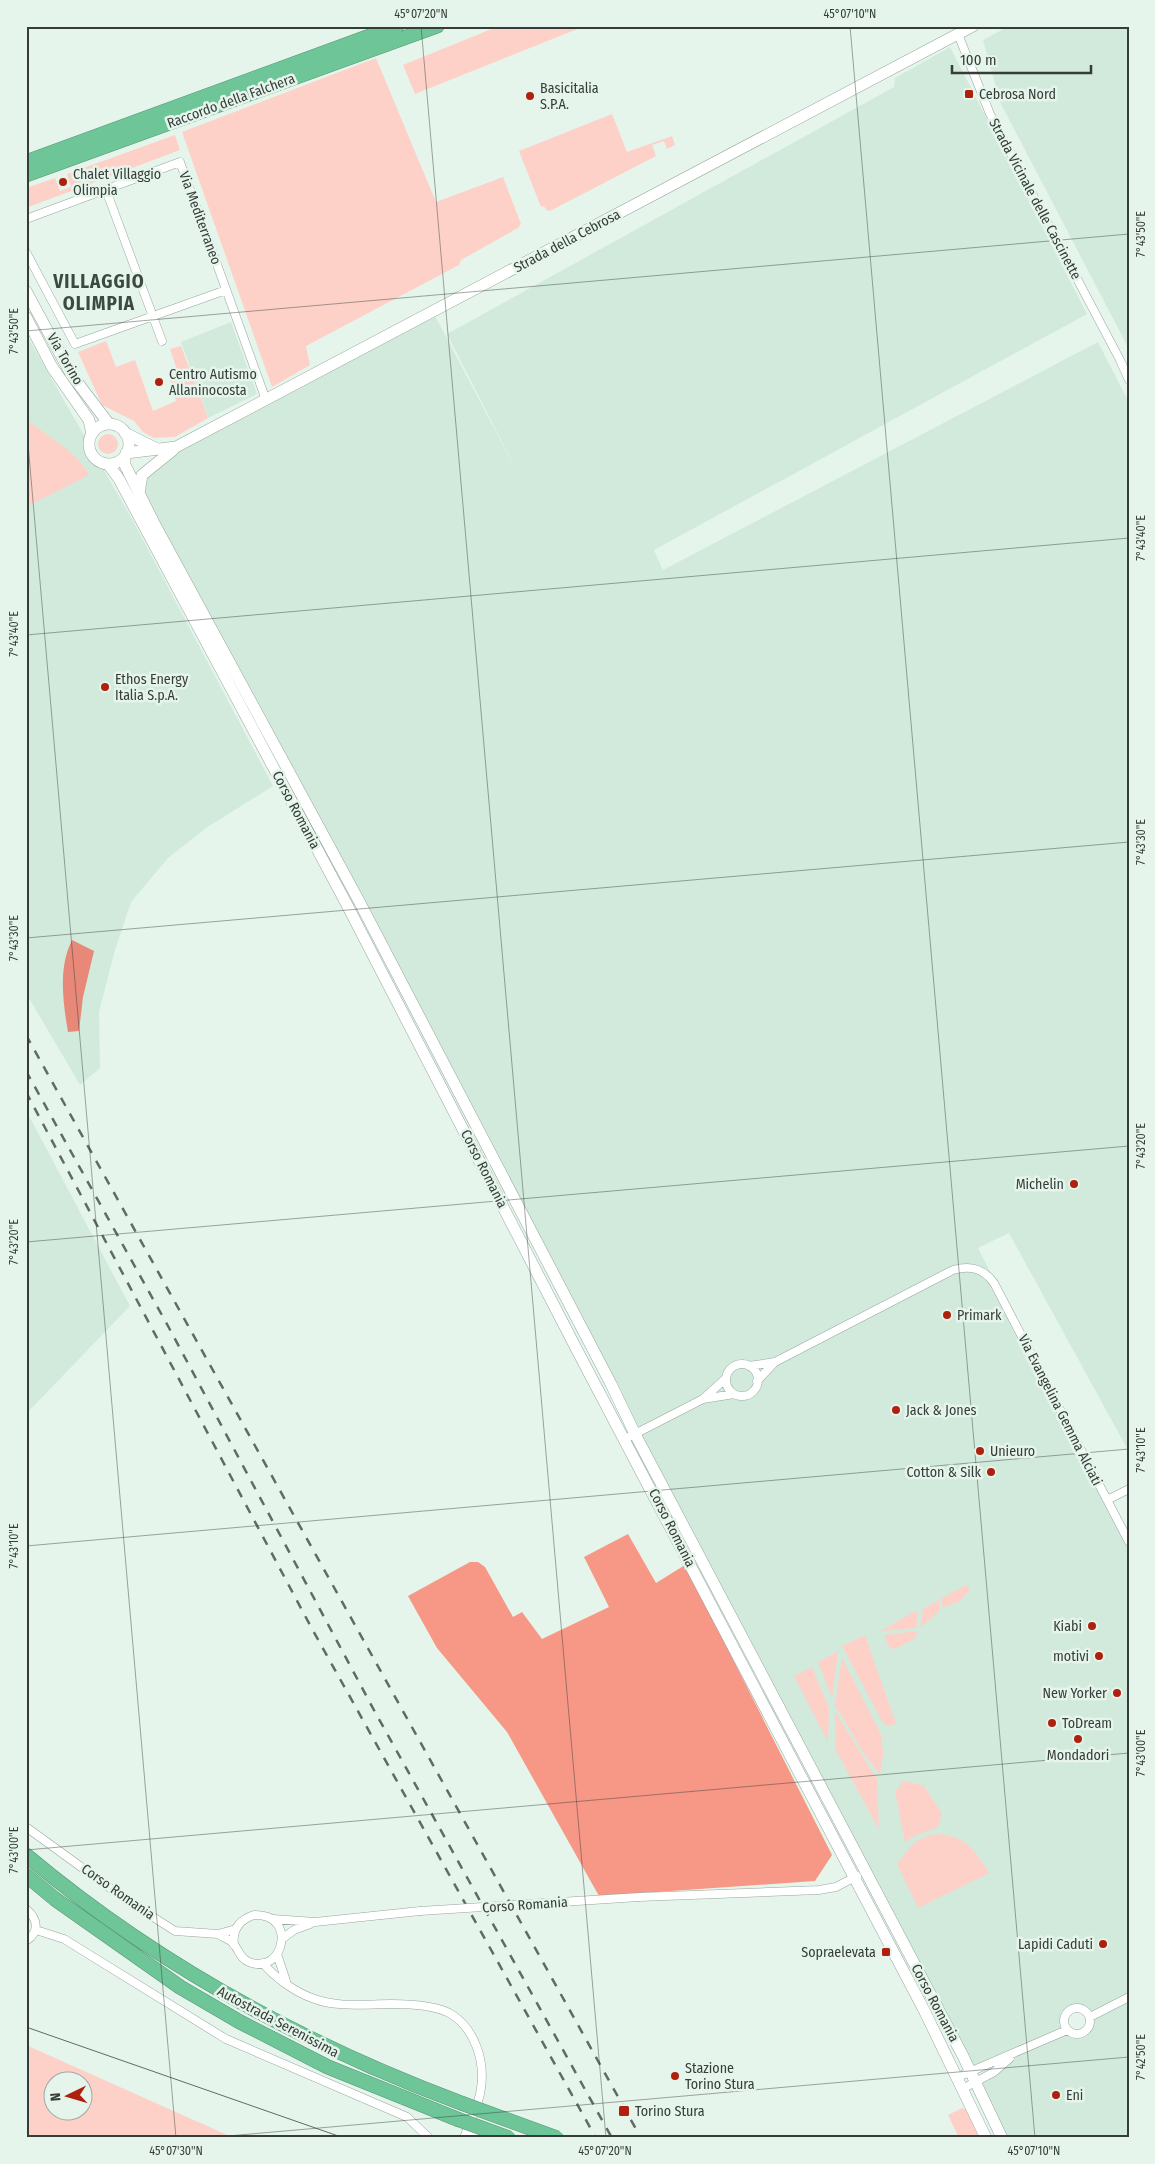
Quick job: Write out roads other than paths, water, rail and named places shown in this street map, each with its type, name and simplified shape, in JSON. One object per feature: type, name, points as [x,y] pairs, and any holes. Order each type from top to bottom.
[{"type":"highway","name":"Raccordo della Falchera","points":[[26,162],[396,26]]},
{"type":"highway","name":"Raccordo della Falchera","points":[[26,175],[436,26]]},
{"type":"highway","name":"Autostrada Serenissima","points":[[26,1856],[124,1931],[190,1974],[246,2007],[332,2051],[461,2103],[557,2138]]},
{"type":"highway","name":"Autostrada Serenissima","points":[[26,1874],[54,1899],[180,1987],[240,2022],[328,2067],[509,2138]]},
{"type":"main road","name":"Strada della Cebrosa","points":[[125,455],[176,447],[973,26]]},
{"type":"main road","name":"Via Torino","points":[[26,290],[71,374],[109,424]]},
{"type":"main road","name":"Via Torino","points":[[26,317],[52,367],[89,420],[92,434]]},
{"type":"main road","points":[[109,424],[121,428],[125,433],[129,445],[120,461],[108,464],[98,460],[92,454],[90,443],[92,434],[99,427],[109,424]]},
{"type":"main road","points":[[125,433],[159,450]]},
{"type":"main road","points":[[139,495],[142,475],[176,447]]},
{"type":"main road","name":"Corso Romania","points":[[125,455],[124,465],[139,495],[359,901],[611,1384],[630,1436],[854,1877],[964,2088],[986,2138]]},
{"type":"main road","name":"Corso Romania","points":[[108,464],[119,479],[630,1436],[866,1870],[973,2077],[1002,2138]]},
{"type":"street","name":"Strada Vicinale delle Cascinette","points":[[958,34],[990,114],[1129,380]]},
{"type":"street","name":"Via Mediterraneo","points":[[26,219],[180,162],[266,400]]},
{"type":"street","points":[[106,190],[162,341]]},
{"type":"street","name":"Via Torino","points":[[26,252],[76,344],[152,317]]},
{"type":"street","points":[[152,317],[226,290]]},
{"type":"street","name":"Strada Vicinale delle Cascinette","points":[[1120,360],[1129,371]]},
{"type":"street","name":"Via Evangelina Gemma Alciati","points":[[749,1366],[775,1362],[953,1270],[964,1267],[977,1270],[988,1276],[994,1283],[1129,1542]]},
{"type":"street","name":"Via Evangelina Gemma Alciati","points":[[758,1381],[775,1362]]},
{"type":"street","points":[[703,1399],[734,1394],[747,1395],[754,1390],[758,1381],[756,1372],[749,1366],[736,1365],[728,1371],[726,1379],[728,1388],[734,1394]]},
{"type":"street","points":[[630,1436],[703,1399],[726,1379]]},
{"type":"street","points":[[1107,1500],[1129,1489]]},
{"type":"street","name":"Corso Romania","points":[[26,1827],[128,1901],[175,1931],[218,1934],[236,1929]]},
{"type":"street","name":"Corso Romania","points":[[271,1919],[315,1922],[420,1911],[639,1897],[819,1890],[836,1886],[866,1870]]},
{"type":"street","points":[[26,1909],[35,1918],[36,1930],[26,1941]]},
{"type":"street","points":[[277,1954],[263,1963],[248,1962],[237,1952],[234,1945],[236,1929],[243,1920],[254,1915],[271,1919],[280,1930],[282,1939],[277,1954],[282,1974],[288,1985]]},
{"type":"street","name":"Corso Romania","points":[[282,1939],[298,1928],[315,1922]]},
{"type":"street","points":[[36,1930],[64,1939],[226,2039],[407,2117],[429,2138]]},
{"type":"street","points":[[218,1934],[234,1945]]},
{"type":"street","points":[[263,1963],[288,1985],[312,1998],[331,2003],[393,2004],[438,2010],[451,2015],[472,2036],[481,2060],[481,2089],[473,2119],[464,2138]]},
{"type":"street","points":[[1090,2017],[1129,1997]]},
{"type":"street","points":[[964,2088],[973,2077],[1067,2030],[1076,2034],[1086,2032],[1090,2025],[1090,2017],[1082,2008],[1070,2010],[1064,2020],[1067,2030]]},
{"type":"street","points":[[958,2077],[973,2077],[994,2072],[1012,2056]]},
{"type":"street","points":[[473,2119],[474,2138]]},
{"type":"tram line","points":[[26,2027],[344,2138]]},
{"type":"railway","points":[[26,1035],[641,2138]]},
{"type":"railway","points":[[26,1071],[168,1326],[375,1712],[612,2138]]},
{"type":"railway","points":[[26,1092],[311,1627],[596,2138]]},
{"type":"place","name":"Cebrosa Nord","points":[[969,94]]},
{"type":"place","name":"Basicitalia S.P.A.","points":[[530,96]]},
{"type":"place","name":"Chalet Villaggio Olimpia","points":[[63,182]]},
{"type":"place","name":"Centro Autismo Allaninocosta","points":[[159,382]]},
{"type":"place","name":"Ethos Energy Italia S.p.A.","points":[[105,687]]},
{"type":"place","name":"Michelin","points":[[1074,1184]]},
{"type":"place","name":"Primark","points":[[947,1315]]},
{"type":"place","name":"Jack & Jones","points":[[896,1410]]},
{"type":"place","name":"Unieuro","points":[[980,1451]]},
{"type":"place","name":"Cotton & Silk","points":[[991,1472]]},
{"type":"place","name":"Kiabi","points":[[1092,1626]]},
{"type":"place","name":"motivi","points":[[1099,1656]]},
{"type":"place","name":"New Yorker","points":[[1117,1693]]},
{"type":"place","name":"ToDream","points":[[1052,1723]]},
{"type":"place","name":"Mondadori","points":[[1078,1739]]},
{"type":"place","name":"Lapidi Caduti","points":[[1103,1944]]},
{"type":"place","name":"Sopraelevata","points":[[886,1952]]},
{"type":"place","name":"Stazione Torino Stura","points":[[675,2076]]},
{"type":"place","name":"Eni","points":[[1056,2095]]},
{"type":"place","name":"Torino Stura","points":[[624,2111]]},
{"type":"district","name":"VILLAGGIO OLIMPIA","points":[[99,292]]}]
